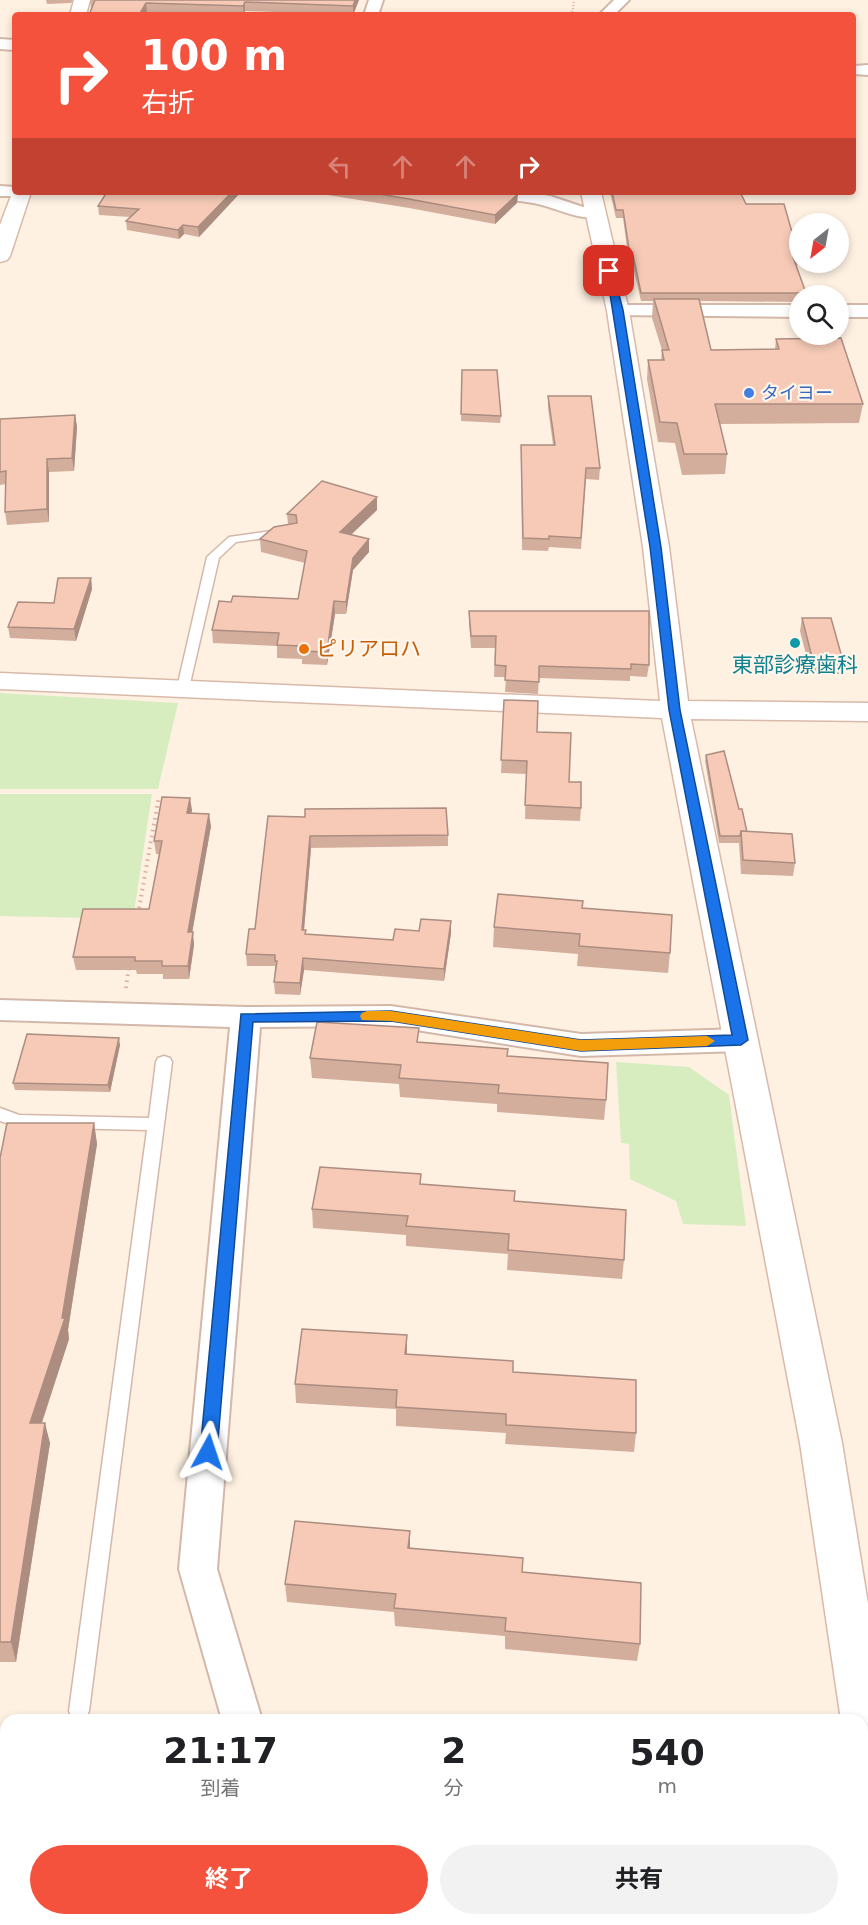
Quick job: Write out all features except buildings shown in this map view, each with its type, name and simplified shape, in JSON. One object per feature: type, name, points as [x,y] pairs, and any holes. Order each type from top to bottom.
[{"type":"street","points":[[609,12],[622,0]]},
{"type":"street","points":[[0,256],[20,195]]},
{"type":"street","points":[[512,195],[544,200],[582,212],[593,202],[618,310],[656,547],[675,710],[821,1443],[863,1714]]},
{"type":"street","points":[[618,310],[789,311]]},
{"type":"street","points":[[849,311],[868,311]]},
{"type":"street","points":[[0,681],[675,710],[868,712]]},
{"type":"street","points":[[1,1014],[391,1016],[581,1045],[741,1040]]},
{"type":"street","points":[[240,1714],[198,1569],[246,1017]]},
{"type":"lane","points":[[183,688],[213,557],[233,539],[292,532]]},
{"type":"lane","points":[[79,1711],[164,1062]]},
{"type":"lane","points":[[0,1114],[18,1121],[155,1124]]},
{"type":"path","points":[[137,922],[159,796]]},
{"type":"path","points":[[121,1014],[131,957]]},
{"type":"green space","points":[[0,693],[178,703],[158,789],[0,789]]},
{"type":"green space","points":[[0,794],[152,794],[133,919],[0,916]]},
{"type":"green space","points":[[616,1062],[689,1067],[729,1095],[746,1226],[683,1224],[676,1201],[630,1179],[629,1144],[621,1143]]},
{"type":"slow traffic","points":[[367,1016],[391,1016],[581,1045],[707,1041]]},
{"type":"place","name":"タイヨー","points":[[749,393]]},
{"type":"place","name":"東部診療歯科","points":[[795,643]]},
{"type":"place","name":"ピリアロハ","points":[[304,649]]},
{"type":"route","points":[[208,1452],[246,1017],[391,1016],[581,1045],[741,1040],[675,710],[656,547],[618,310],[609,271]]}]
